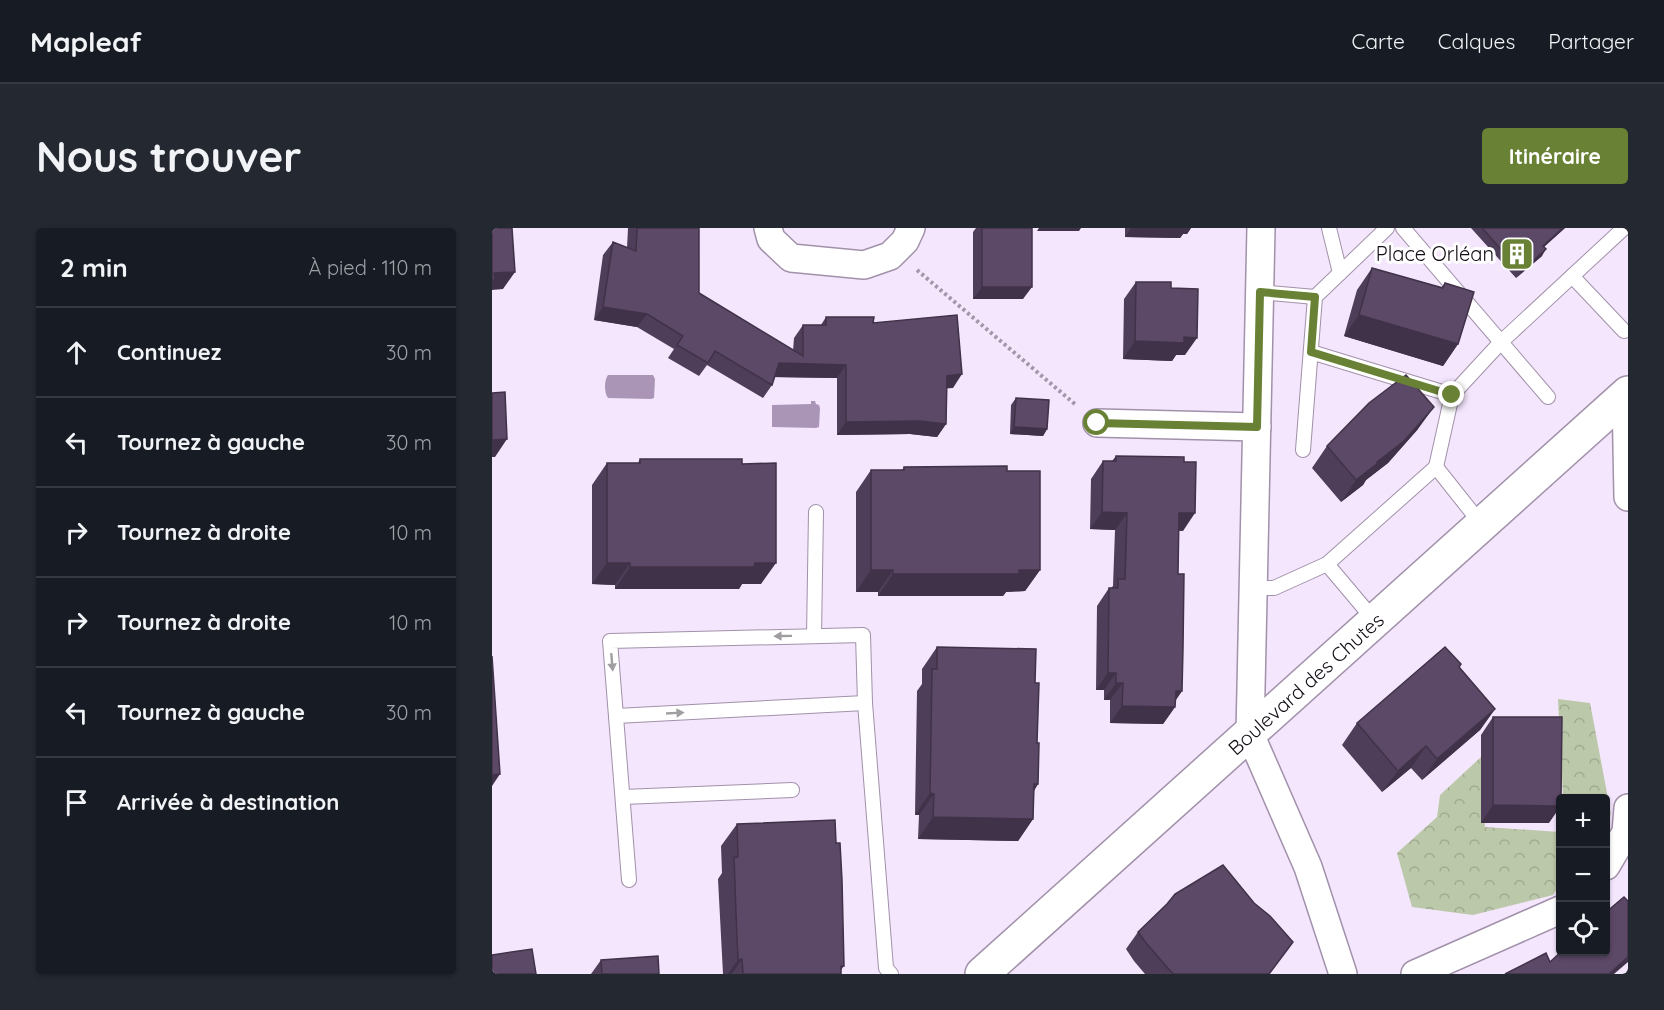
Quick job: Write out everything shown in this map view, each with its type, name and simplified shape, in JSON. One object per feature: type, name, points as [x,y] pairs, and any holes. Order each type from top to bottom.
[{"type":"street","points":[[768,228],[771,239],[791,258],[864,265],[890,256],[905,241],[911,228]]},
{"type":"street","points":[[1261,228],[1250,734],[1308,867],[1343,974]]},
{"type":"street","points":[[1627,394],[1628,497]]},
{"type":"street","name":"Boulevard des Chutes","points":[[982,974],[1627,394]]},
{"type":"street","points":[[1097,423],[1257,427]]},
{"type":"street","points":[[1610,858],[1626,832],[1628,808]]},
{"type":"street","points":[[1415,974],[1556,912]]},
{"type":"lane","points":[[1329,228],[1340,273]]},
{"type":"lane","points":[[1303,450],[1315,297],[1387,228]]},
{"type":"lane","points":[[1403,228],[1548,397]]},
{"type":"lane","points":[[1254,588],[1274,588],[1326,564],[1436,467],[1452,395],[1501,342],[1624,228]]},
{"type":"lane","points":[[1572,276],[1624,330]]},
{"type":"lane","points":[[1260,292],[1315,297]]},
{"type":"lane","points":[[1311,352],[1452,395]]},
{"type":"lane","points":[[1436,467],[1482,525]]},
{"type":"lane","points":[[814,636],[816,512]]},
{"type":"lane","points":[[1326,564],[1376,621]]},
{"type":"lane","points":[[629,880],[610,641],[863,634],[865,703],[886,968],[891,974]]},
{"type":"lane","points":[[616,716],[865,703]]},
{"type":"lane","points":[[622,797],[792,790]]},
{"type":"path","points":[[895,251],[1097,423]]},
{"type":"green space","points":[[1558,699],[1590,703],[1607,794],[1563,794]]},
{"type":"green space","points":[[1481,757],[1485,827],[1556,832],[1556,890],[1553,895],[1473,915],[1412,907],[1397,853],[1437,817],[1440,795]]},
{"type":"shaded area","points":[[608,375],[653,375],[655,379],[654,398],[608,398],[605,386]]},
{"type":"shaded area","points":[[811,401],[815,401],[820,408],[819,427],[772,427],[772,405],[811,404]]},
{"type":"building","points":[[492,228],[512,228],[515,272],[494,273],[495,280],[492,280]]},
{"type":"building","points":[[637,228],[699,228],[699,293],[803,356],[803,325],[826,325],[826,317],[874,317],[873,323],[957,315],[962,374],[947,376],[946,424],[920,421],[846,422],[846,365],[779,363],[772,385],[715,351],[708,363],[677,345],[683,336],[647,314],[603,307],[613,242],[636,251]]},
{"type":"building","points":[[982,228],[1032,228],[1032,287],[982,287]]},
{"type":"building","name":"Place Orléan","points":[[1482,228],[1563,228],[1543,246],[1546,249],[1521,272]]},
{"type":"building","points":[[1372,268],[1443,288],[1445,283],[1474,292],[1458,344],[1359,315]]},
{"type":"building","points":[[1136,282],[1171,282],[1171,288],[1198,289],[1197,338],[1184,337],[1184,343],[1135,341]]},
{"type":"building","points":[[1406,375],[1434,407],[1404,441],[1356,480],[1327,446],[1369,403]]},
{"type":"building","points":[[505,392],[507,439],[492,440],[492,393]]},
{"type":"building","points":[[1016,398],[1049,400],[1047,429],[1014,427]]},
{"type":"building","points":[[1116,456],[1184,457],[1184,462],[1196,462],[1195,513],[1179,513],[1178,574],[1184,574],[1183,648],[1182,691],[1176,691],[1175,707],[1122,706],[1123,683],[1116,683],[1116,673],[1108,673],[1109,588],[1118,588],[1118,579],[1125,579],[1127,513],[1102,512],[1103,461],[1116,461]]},
{"type":"building","points":[[640,459],[742,459],[742,464],[776,463],[776,563],[755,563],[754,567],[630,567],[630,563],[607,563],[607,463],[640,463]]},
{"type":"building","points":[[1007,466],[1007,471],[1040,471],[1040,570],[1019,570],[1019,574],[893,574],[893,570],[871,570],[871,470],[904,470],[904,467]]},
{"type":"building","points":[[937,647],[1036,649],[1035,683],[1039,683],[1037,743],[1039,743],[1038,784],[1034,784],[1033,819],[933,817],[934,794],[930,793],[932,669],[937,669]]},
{"type":"building","points":[[1445,647],[1495,709],[1437,759],[1426,746],[1398,771],[1357,723]]},
{"type":"building","points":[[492,656],[500,774],[492,775]]},
{"type":"building","points":[[1493,717],[1562,717],[1561,794],[1556,794],[1556,806],[1493,805]]},
{"type":"building","points":[[835,820],[836,843],[840,843],[842,880],[844,966],[841,966],[841,974],[743,974],[742,959],[738,960],[736,913],[734,857],[738,857],[737,824]]},
{"type":"building","points":[[1223,865],[1254,903],[1270,916],[1293,942],[1269,974],[1173,974],[1138,932],[1175,894]]},
{"type":"building","points":[[1624,897],[1628,901],[1628,957],[1609,974],[1505,974],[1546,953],[1550,962],[1557,956],[1610,956],[1610,909]]},
{"type":"building","points":[[532,949],[536,974],[492,974],[492,955]]},
{"type":"building","points":[[658,956],[659,974],[602,974],[601,960]]},
{"type":"place","name":"Place Orléan","points":[[1517,254]]},
{"type":"route","points":[[1097,423],[1257,427],[1260,292],[1315,297],[1311,352],[1452,395]]}]
